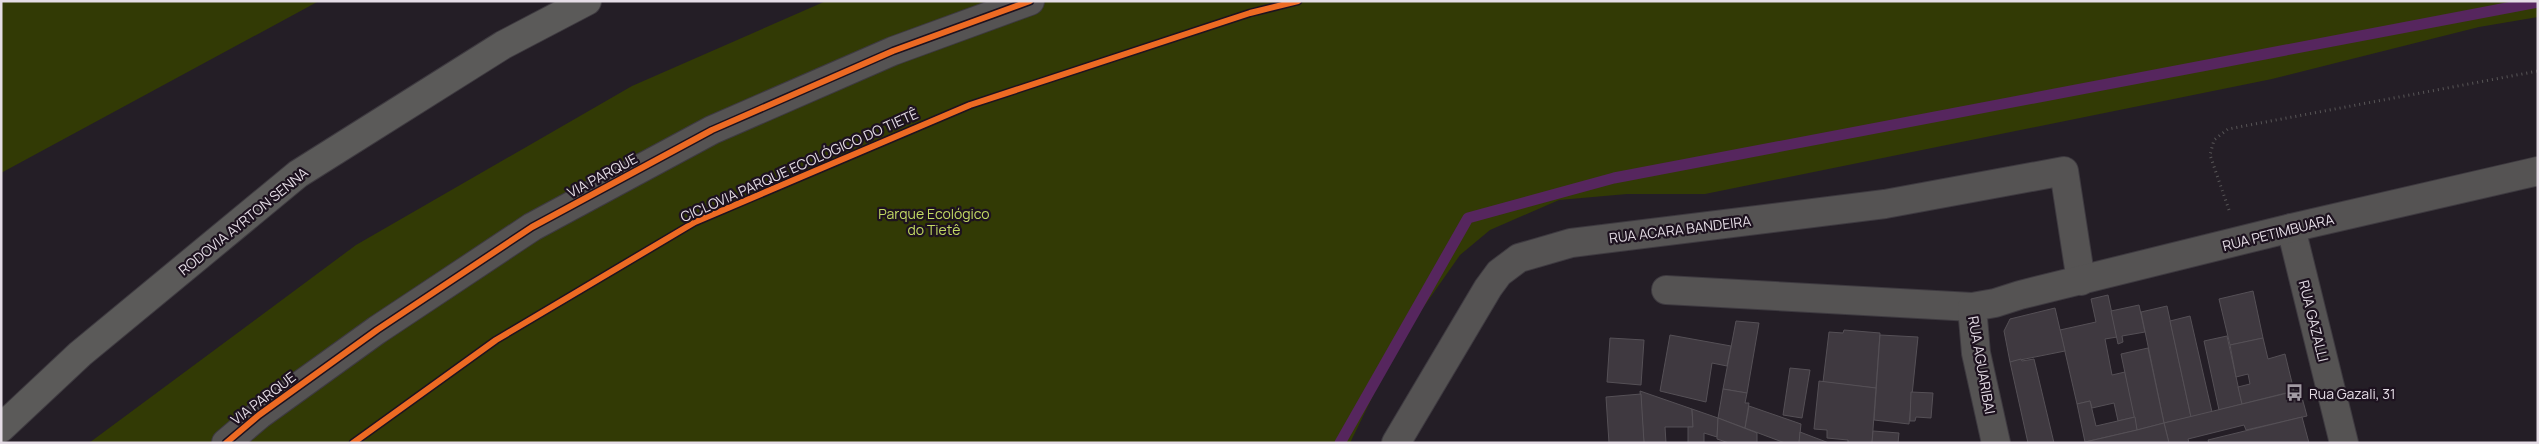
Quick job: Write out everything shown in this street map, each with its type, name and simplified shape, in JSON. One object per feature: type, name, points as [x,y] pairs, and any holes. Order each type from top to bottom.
[{"type":"highway","name":"RODOVIA AYRTON SENNA","points":[[1,428],[80,354],[298,174],[504,45],[587,1]]},
{"type":"street","name":"VIA PARQUE","points":[[226,443],[259,415],[377,330],[540,223],[712,130],[893,51],[1030,1]]},
{"type":"street","name":"RUA ACARA BANDEIRA","points":[[1396,443],[1488,288],[1499,273],[1519,258],[1571,244],[1885,204],[2064,171],[2082,281]]},
{"type":"street","name":"RUA PETIMBUARA","points":[[2020,295],[2291,228],[2538,171]]},
{"type":"street","name":"RUA GAZALLI","points":[[2291,228],[2344,443]]},
{"type":"street","points":[[1666,290],[1972,307]]},
{"type":"street","name":"RUA AGUARIBAI","points":[[1996,443],[1976,353],[1972,307],[1995,303],[2020,295]]},
{"type":"path","points":[[2240,241],[2210,155],[2214,140],[2228,129],[2538,72]]},
{"type":"green space","points":[[1,1],[319,1],[1,173]]},
{"type":"green space","name":"Parque Ecológico do Tietê","points":[[826,1],[2538,1],[2538,17],[2479,27],[2272,79],[1705,194],[1627,194],[1559,200],[1490,230],[1460,255],[1399,342],[1350,443],[89,443],[356,245],[632,86]]},
{"type":"building","points":[[2253,291],[2263,338],[2230,345],[2219,299]]},
{"type":"building","points":[[2108,295],[2117,337],[2105,339],[2112,375],[2125,372],[2135,417],[2118,421],[2114,403],[2092,408],[2090,401],[2077,404],[2060,330],[2096,322],[2091,299]]},
{"type":"building","points":[[2139,305],[2145,332],[2122,336],[2123,342],[2118,344],[2111,311]]},
{"type":"building","points":[[2167,306],[2191,417],[2164,423],[2141,312]]},
{"type":"building","points":[[2055,308],[2065,351],[2010,362],[2004,331],[2010,319]]},
{"type":"building","points":[[2190,316],[2212,412],[2191,417],[2170,321]]},
{"type":"building","points":[[1736,321],[1759,323],[1747,393],[1723,389]]},
{"type":"building","points":[[1844,330],[1880,333],[1876,388],[1823,382],[1829,332],[1843,333]]},
{"type":"building","points":[[1670,335],[1731,346],[1727,366],[1712,363],[1706,402],[1660,391]]},
{"type":"building","points":[[1880,335],[1918,337],[1909,424],[1874,420]]},
{"type":"building","points":[[2227,336],[2242,404],[2219,410],[2204,341]]},
{"type":"building","points":[[1610,338],[1644,340],[1641,385],[1607,382]]},
{"type":"building","points":[[2263,338],[2268,359],[2285,354],[2294,391],[2242,404],[2238,387],[2250,384],[2248,374],[2236,377],[2230,345]]},
{"type":"building","points":[[2148,348],[2164,423],[2137,430],[2121,354]]},
{"type":"building","points":[[2021,359],[2022,361],[2034,359],[2054,443],[2028,443],[2010,362]]},
{"type":"building","points":[[1790,368],[1810,370],[1802,418],[1783,415]]},
{"type":"building","points":[[1819,381],[1876,388],[1872,443],[1848,443],[1848,440],[1827,438],[1827,430],[1814,429]]},
{"type":"building","points":[[1723,389],[1747,393],[1745,403],[1749,403],[1745,428],[1718,418]]},
{"type":"building","points":[[2300,390],[2307,416],[2246,430],[2244,425],[2188,439],[2189,443],[2169,443],[2164,423]]},
{"type":"building","points":[[1640,391],[1692,409],[1693,427],[1665,427],[1666,443],[1644,443]]},
{"type":"building","points":[[1911,392],[1933,393],[1931,418],[1916,417],[1915,421],[1910,421]]},
{"type":"building","points":[[1641,394],[1644,443],[1609,443],[1606,397]]},
{"type":"building","points":[[2090,401],[2096,426],[2135,417],[2137,430],[2085,442],[2077,404]]},
{"type":"building","points":[[1749,406],[1801,424],[1799,443],[1785,443],[1745,428]]},
{"type":"building","points":[[1692,409],[1718,418],[1717,437],[1704,433],[1704,443],[1688,443],[1688,427],[1693,427]]},
{"type":"building","points":[[2302,417],[2309,443],[2209,443],[2208,440]]},
{"type":"building","points":[[1718,418],[1757,433],[1757,443],[1729,443],[1717,439]]},
{"type":"building","points":[[2164,423],[2169,443],[2081,443],[2137,430]]},
{"type":"building","points":[[1873,431],[1899,433],[1898,443],[1872,443]]},
{"type":"building","points":[[1800,432],[1829,443],[1799,443]]},
{"type":"waterway","points":[[1340,443],[1468,218],[1614,178],[2538,2]]},
{"type":"cycle path","points":[[226,443],[259,415],[377,330],[532,227],[712,130],[893,51],[1030,1]]},
{"type":"cycle path","name":"CICLOVIA PARQUE ECOLÓGICO DO TIETÊ","points":[[353,443],[496,340],[695,222],[970,105],[1250,13],[1298,1]]},
{"type":"place","name":"Rua Gazali, 31","points":[[2295,393]]}]
